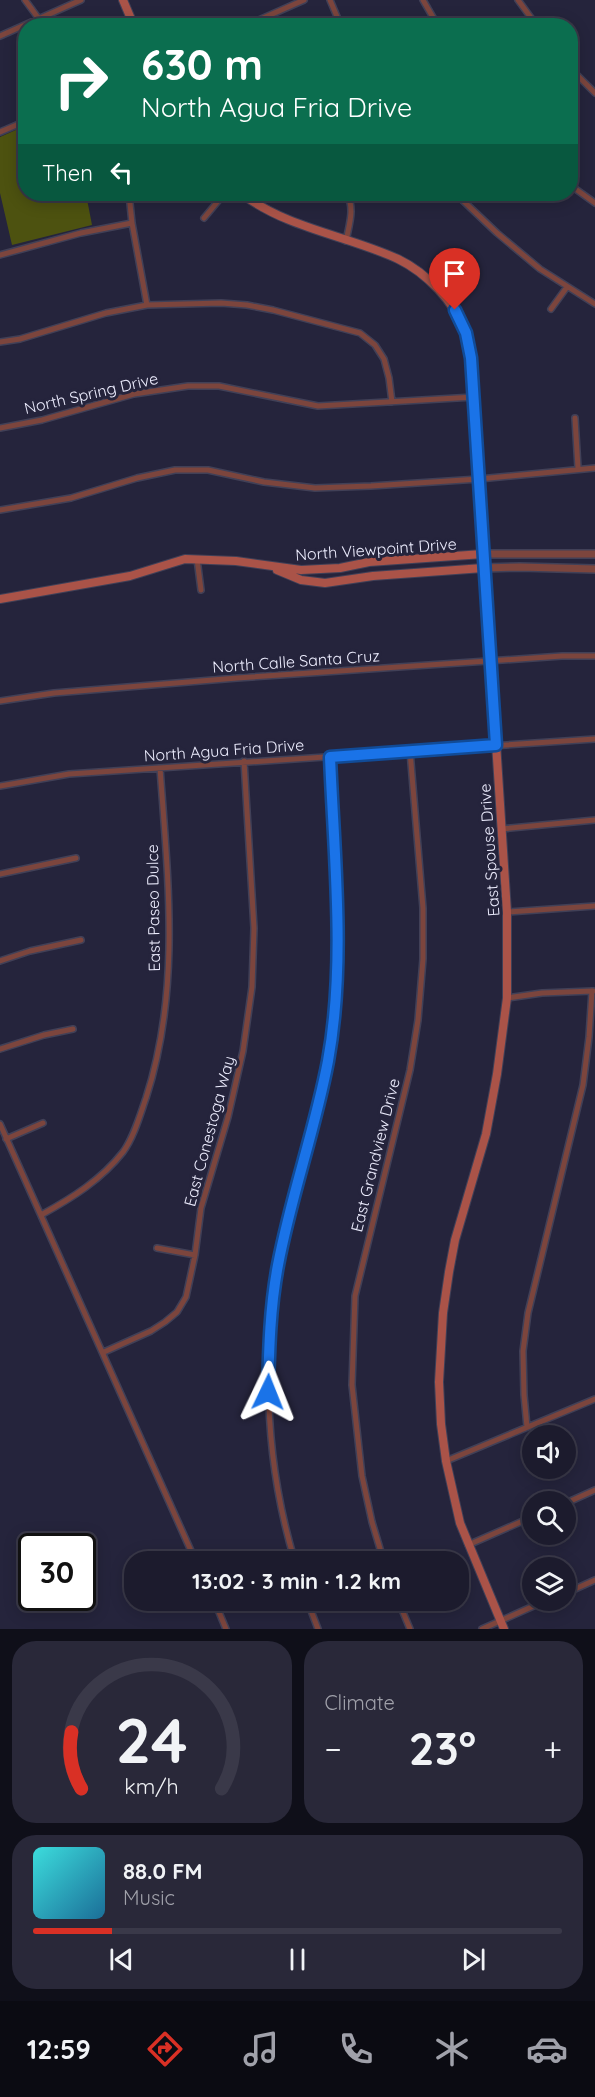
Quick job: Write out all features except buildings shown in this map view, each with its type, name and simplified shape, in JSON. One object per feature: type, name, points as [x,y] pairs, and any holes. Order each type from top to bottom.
[{"type":"main road","points":[[123,0],[131,18]]},
{"type":"main road","name":"East Spouse Drive","points":[[252,201],[269,212],[300,225],[398,259],[419,272],[455,310],[466,333],[471,358],[507,912],[507,998],[486,1134],[455,1240],[443,1313],[439,1382],[446,1461],[460,1523],[502,1625]]},
{"type":"main road","name":"North Viewpoint Drive","points":[[0,599],[130,576],[185,559],[236,561],[301,570],[369,562],[483,554]]},
{"type":"main road","name":"North Viewpoint Drive","points":[[267,567],[301,580],[326,583],[373,576],[483,568]]},
{"type":"street","points":[[25,0],[38,18]]},
{"type":"street","points":[[41,18],[81,0]]},
{"type":"street","points":[[264,18],[304,0]]},
{"type":"street","points":[[330,0],[338,18]]},
{"type":"street","points":[[423,0],[433,18]]},
{"type":"street","points":[[518,0],[531,18]]},
{"type":"street","points":[[0,36],[18,28]]},
{"type":"street","points":[[578,76],[595,93]]},
{"type":"street","points":[[0,132],[18,124]]},
{"type":"street","points":[[578,190],[595,202]]},
{"type":"street","points":[[130,201],[147,305]]},
{"type":"street","points":[[204,218],[218,201]]},
{"type":"street","points":[[346,241],[352,211],[350,201]]},
{"type":"street","points":[[464,201],[532,262],[595,304]]},
{"type":"street","points":[[0,255],[81,233],[132,223]]},
{"type":"street","points":[[551,309],[567,287]]},
{"type":"street","points":[[0,342],[20,339],[106,313],[147,305],[221,303],[248,305],[360,333],[375,345],[384,359],[392,402]]},
{"type":"street","name":"North Spring Drive","points":[[0,428],[42,420],[134,394],[188,386],[219,386],[318,406],[474,397]]},
{"type":"street","points":[[575,418],[578,468]]},
{"type":"street","points":[[0,510],[71,498],[137,478],[175,470],[208,470],[264,482],[315,488],[479,479],[595,468]]},
{"type":"street","name":"North Viewpoint Drive","points":[[483,554],[595,555]]},
{"type":"street","points":[[197,559],[201,590]]},
{"type":"street","name":"North Viewpoint Drive","points":[[483,568],[595,569]]},
{"type":"street","name":"North Calle Santa Cruz","points":[[0,701],[54,693],[203,681],[562,656],[595,656]]},
{"type":"street","name":"North Agua Fria Drive","points":[[0,786],[69,774],[595,739]]},
{"type":"street","name":"East Grandview Drive","points":[[381,1551],[362,1476],[352,1385],[355,1296],[410,1070],[418,1020],[423,959],[423,908],[410,751]]},
{"type":"street","points":[[292,1551],[282,1511],[273,1454],[268,1392],[270,1328],[285,1233],[314,1126],[328,1060],[338,983],[330,757]]},
{"type":"street","name":"East Conestoga Way","points":[[104,1352],[151,1331],[165,1322],[177,1312],[186,1297],[195,1255],[201,1208],[228,1117],[243,1051],[252,987],[254,928],[244,761]]},
{"type":"street","name":"East Paseo Dulce","points":[[41,1215],[74,1196],[101,1176],[124,1150],[140,1118],[152,1080],[163,1035],[169,978],[170,919],[160,768]]},
{"type":"street","points":[[501,829],[595,820]]},
{"type":"street","points":[[0,874],[76,858]]},
{"type":"street","points":[[507,912],[595,906]]},
{"type":"street","points":[[0,961],[30,951],[81,940]]},
{"type":"street","points":[[507,998],[542,993],[593,991],[583,1085],[528,1313],[523,1351],[527,1425]]},
{"type":"street","points":[[0,1049],[44,1035],[73,1029]]},
{"type":"street","points":[[6,1138],[43,1123]]},
{"type":"street","points":[[0,1125],[104,1352],[191,1551]]},
{"type":"street","points":[[157,1248],[195,1255]]},
{"type":"street","points":[[532,1425],[595,1399]]},
{"type":"street","points":[[446,1461],[522,1429]]},
{"type":"street","points":[[576,1499],[595,1490]]},
{"type":"street","points":[[468,1545],[522,1521]]},
{"type":"street","points":[[576,1589],[595,1580]]},
{"type":"street","points":[[219,1611],[226,1629]]},
{"type":"street","points":[[311,1611],[318,1629]]},
{"type":"street","points":[[403,1611],[410,1629]]},
{"type":"street","points":[[482,1629],[502,1625],[527,1611]]},
{"type":"green space","points":[[18,129],[18,201],[87,201],[92,225],[12,245],[0,193],[0,137]]},
{"type":"route","points":[[268,1392],[270,1328],[278,1266],[292,1200],[314,1126],[328,1060],[338,983],[330,757],[496,745],[471,358],[466,333],[455,310]]}]
